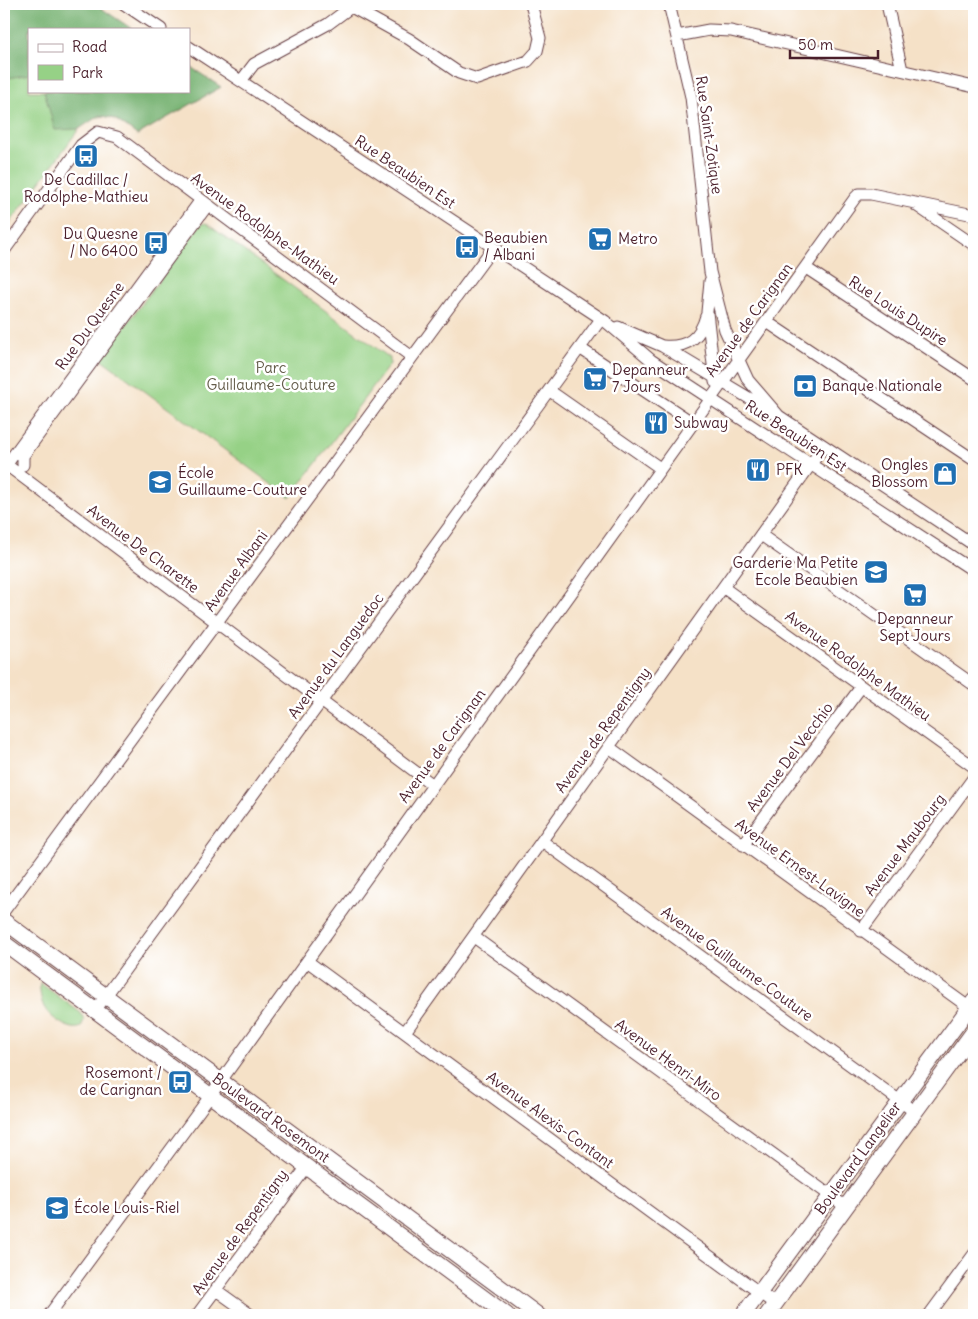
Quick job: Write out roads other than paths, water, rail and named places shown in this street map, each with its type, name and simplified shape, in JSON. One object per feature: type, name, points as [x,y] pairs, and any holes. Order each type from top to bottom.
[{"type":"main road","name":"Boulevard Rosemont","points":[[4,922],[538,1315]]},
{"type":"main road","name":"Boulevard Rosemont","points":[[4,943],[94,1012],[507,1315]]},
{"type":"main road","name":"Boulevard Langelier","points":[[743,1315],[900,1101],[973,1007]]},
{"type":"main road","name":"Boulevard Langelier","points":[[771,1309],[974,1031]]},
{"type":"street","points":[[124,4],[160,28]]},
{"type":"street","points":[[241,81],[254,64],[328,24],[351,5],[409,39],[459,73],[477,79],[528,61],[537,51],[540,38],[532,4]]},
{"type":"street","name":"Rue Saint-Zotique","points":[[669,4],[694,115],[710,272],[725,330],[738,362]]},
{"type":"street","points":[[887,4],[902,70]]},
{"type":"street","points":[[677,36],[709,30],[731,31],[974,87]]},
{"type":"street","name":"Rue Beaubien Est","points":[[190,48],[492,249],[603,320],[651,360],[779,416],[974,546]]},
{"type":"street","name":"Avenue Rodolphe-Mathieu","points":[[4,250],[81,144],[98,132],[117,137],[412,357]]},
{"type":"street","name":"Avenue de Carignan","points":[[49,1315],[221,1081],[851,203],[860,194],[871,194],[911,202]]},
{"type":"street","points":[[911,202],[974,215]]},
{"type":"street","points":[[911,202],[974,245]]},
{"type":"street","points":[[22,465],[23,456],[204,203]]},
{"type":"street","name":"Rue Du Quesne","points":[[5,465],[204,203]]},
{"type":"street","name":"Avenue Albani","points":[[4,911],[492,249]]},
{"type":"street","name":"Rue Louis Dupire","points":[[806,268],[974,379]]},
{"type":"street","name":"Rue Saint-Zotique","points":[[710,272],[707,312],[717,390]]},
{"type":"street","points":[[662,346],[675,347],[690,343],[700,333],[707,312]]},
{"type":"street","name":"Rue Beaubien Est","points":[[603,320],[662,346],[812,464],[974,571]]},
{"type":"street","name":"Avenue du Languedoc","points":[[94,1012],[603,320]]},
{"type":"street","points":[[767,322],[974,460]]},
{"type":"street","points":[[581,348],[693,423]]},
{"type":"street","name":"Rue Beaubien Est","points":[[738,362],[757,392],[779,416]]},
{"type":"street","points":[[550,391],[660,468]]},
{"type":"street","name":"Avenue de Repentigny","points":[[405,1032],[824,446]]},
{"type":"street","name":"Avenue De Charette","points":[[5,465],[322,700],[433,785]]},
{"type":"street","points":[[888,514],[900,496]]},
{"type":"street","points":[[761,535],[974,686]]},
{"type":"street","name":"Avenue Rodolphe Mathieu","points":[[724,588],[974,767]]},
{"type":"street","name":"Avenue Del Vecchio","points":[[743,844],[861,687]]},
{"type":"street","name":"Avenue Ernest-Lavigne","points":[[609,746],[861,931],[973,1007]]},
{"type":"street","name":"Avenue Maubourg","points":[[861,931],[974,777]]},
{"type":"street","name":"Avenue Guillaume-Couture","points":[[542,841],[915,1112]]},
{"type":"street","name":"Avenue Henri-Miro","points":[[474,937],[846,1207]]},
{"type":"street","name":"Avenue Alexis-Contant","points":[[307,961],[760,1292],[771,1309]]},
{"type":"street","name":"Avenue de Repentigny","points":[[197,1315],[306,1168]]},
{"type":"street","points":[[930,1315],[974,1254]]},
{"type":"street","points":[[216,1290],[251,1315]]},
{"type":"place","name":"De Cadillac / Rodolphe-Mathieu","points":[[86,156]]},
{"type":"place","name":"Metro","points":[[600,239]]},
{"type":"place","name":"Du Quesne / No 6400","points":[[156,243]]},
{"type":"place","name":"Beaubien / Albani","points":[[467,247]]},
{"type":"place","name":"Depanneur 7 Jours","points":[[595,379]]},
{"type":"place","name":"Banque Nationale","points":[[805,386]]},
{"type":"place","name":"Subway","points":[[656,423]]},
{"type":"place","name":"PFK","points":[[758,470]]},
{"type":"place","name":"Ongles Blossom","points":[[945,474]]},
{"type":"place","name":"École Guillaume-Couture","points":[[160,482]]},
{"type":"place","name":"Garderie Ma Petite Ecole Beaubien","points":[[876,572]]},
{"type":"place","name":"Depanneur Sept Jours","points":[[915,595]]},
{"type":"place","name":"Rosemont / de Carignan","points":[[180,1082]]},
{"type":"place","name":"École Louis-Riel","points":[[57,1208]]},
{"type":"park label","name":"Parc Guillaume-Couture","points":[[271,376]]}]
